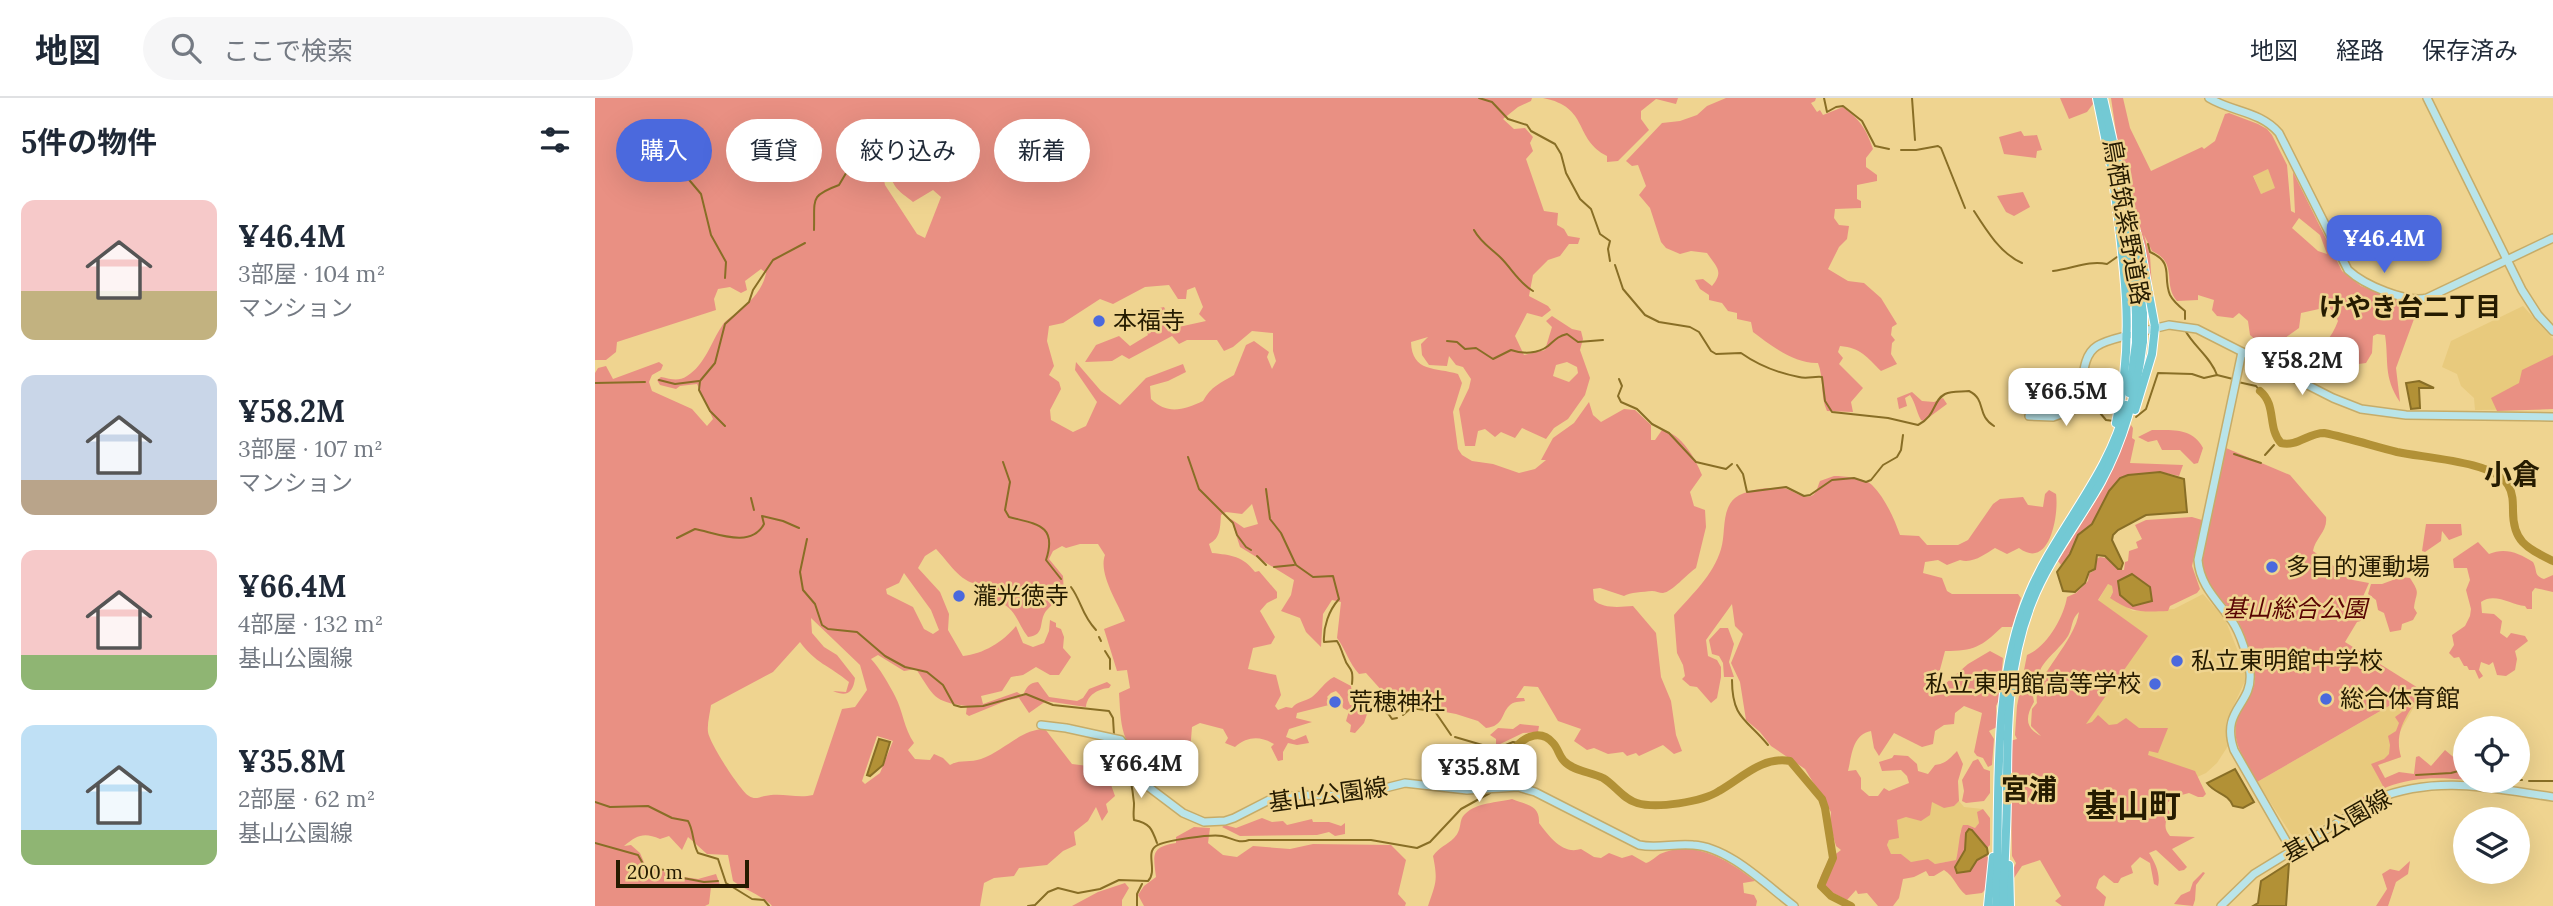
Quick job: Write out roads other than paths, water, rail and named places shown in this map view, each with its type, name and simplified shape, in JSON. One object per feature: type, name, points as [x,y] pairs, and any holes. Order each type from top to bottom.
[{"type":"main road","points":[[1996,906],[1999,796],[2007,670],[2020,616],[2039,571],[2117,443],[2144,387],[2152,354],[2155,327],[2138,235],[2117,178],[2097,98]]},
{"type":"main road","name":"鳥栖筑紫野道路","points":[[2003,906],[2010,699],[2013,670],[2025,621],[2049,565],[2101,482],[2135,390],[2140,342],[2136,255],[2117,178],[2103,98]]},
{"type":"main road","points":[[2117,178],[2125,268],[2127,335],[2127,368],[2117,443]]},
{"type":"main road","points":[[2007,788],[2010,906]]},
{"type":"main road","points":[[1988,906],[1999,796]]},
{"type":"street","points":[[2209,98],[2260,117],[2279,132],[2342,260],[2348,270],[2362,281],[2419,300],[2444,292],[2553,238]]},
{"type":"street","points":[[2427,98],[2528,301],[2553,331]]},
{"type":"street","points":[[2029,416],[2053,417],[2075,409],[2080,399],[2089,354],[2099,345],[2155,327],[2183,325],[2197,329],[2333,398],[2361,409],[2406,415],[2553,417]]},
{"type":"street","points":[[2242,352],[2198,561],[2199,573],[2237,629],[2250,674],[2249,687],[2232,715],[2231,739],[2234,750],[2293,851]]},
{"type":"street","name":"基山公園線","points":[[1041,725],[1121,740],[1127,748],[1131,768],[1142,782],[1183,813],[1204,822],[1225,821],[1262,802],[1290,795],[1353,796],[1405,783],[1467,790],[1518,787],[1535,792],[1639,845],[1656,848],[1691,844],[1723,854],[1794,906]]},
{"type":"street","name":"基山公園線","points":[[2221,906],[2254,874],[2376,799],[2397,791],[2422,785],[2444,784],[2553,797]]},
{"type":"waterway","points":[[1479,98],[1492,102],[1508,119],[1527,125],[1531,131],[1555,144],[1580,199],[1591,209],[1600,234],[1610,241],[1610,261]]},
{"type":"waterway","points":[[1824,98],[1827,112],[1843,106],[1862,121],[1875,146],[1889,149]]},
{"type":"waterway","points":[[1912,98],[1915,140]]},
{"type":"waterway","points":[[1901,150],[1938,146],[1941,148],[1965,208]]},
{"type":"waterway","points":[[691,182],[701,194],[711,235],[726,262],[725,278]]},
{"type":"waterway","points":[[814,230],[814,205],[818,196],[841,182]]},
{"type":"waterway","points":[[1974,211],[2001,248],[2022,263]]},
{"type":"waterway","points":[[1474,230],[1533,291]]},
{"type":"waterway","points":[[725,426],[710,411],[699,390],[700,381],[715,363],[725,324],[749,302],[753,290],[773,260],[805,243]]},
{"type":"waterway","points":[[2148,244],[2150,252],[2158,256],[2165,265],[2170,295],[2185,311],[2185,319]]},
{"type":"waterway","points":[[2053,271],[2087,264],[2107,264],[2117,257]]},
{"type":"waterway","points":[[1615,265],[1623,289],[1645,315],[1659,322],[1690,327],[1699,332],[1711,351],[1716,354],[1741,353],[1761,365],[1783,373],[1802,378],[1822,377],[1825,401],[1832,412],[1888,418],[1918,425],[1928,417],[1945,394],[1969,391],[1978,399],[1985,417],[1994,426]]},
{"type":"waterway","points":[[2185,330],[2217,375]]},
{"type":"waterway","points":[[1447,341],[1457,342],[1465,349],[1476,348],[1493,359],[1511,350],[1525,353],[1540,351],[1567,334],[1578,342],[1603,340]]},
{"type":"waterway","points":[[2136,417],[2146,409],[2158,373],[2192,374],[2204,378],[2217,375],[2233,379]]},
{"type":"waterway","points":[[1619,379],[1622,386],[1618,396],[1621,402],[1637,409],[1652,424],[1669,433],[1696,462],[1726,469],[1732,464]]},
{"type":"waterway","points":[[659,380],[675,384],[699,381]]},
{"type":"waterway","points":[[595,383],[645,382]]},
{"type":"waterway","points":[[2238,382],[2256,386],[2260,391]]},
{"type":"waterway","points":[[2260,391],[2268,403],[2274,431],[2281,443],[2292,443],[2324,433],[2397,452],[2474,466],[2500,477],[2511,491],[2514,522],[2519,537],[2529,548],[2553,561]]},
{"type":"waterway","points":[[2083,399],[2095,407],[2106,420],[2114,421]]},
{"type":"waterway","points":[[2046,413],[2059,410],[2077,400]]},
{"type":"waterway","points":[[1737,465],[1743,474],[1747,492],[1786,487],[1804,496],[1810,495],[1832,480],[1871,480],[1883,465],[1897,457],[1903,435]]},
{"type":"waterway","points":[[2265,455],[2274,445]]},
{"type":"waterway","points":[[2234,454],[2261,463]]},
{"type":"waterway","points":[[1188,457],[1199,489],[1233,523],[1237,535],[1251,550]]},
{"type":"waterway","points":[[1003,462],[1010,482],[1005,510],[1009,517],[1035,524],[1046,532],[1049,539],[1046,560],[1061,579]]},
{"type":"waterway","points":[[1266,489],[1270,519],[1281,533],[1296,565],[1313,577],[1333,576],[1339,599],[1327,619],[1324,642],[1337,641],[1351,671],[1352,684]]},
{"type":"waterway","points":[[751,498],[754,510]]},
{"type":"waterway","points":[[677,538],[695,529],[723,536],[751,536],[764,524],[762,516],[799,528]]},
{"type":"waterway","points":[[807,539],[800,572],[803,590],[815,604],[822,625],[828,629],[857,632],[885,656],[905,667],[927,672],[943,685],[954,705],[983,706],[1026,694],[1053,705],[1109,711],[1113,718],[1114,735]]},
{"type":"waterway","points":[[1257,556],[1266,565]]},
{"type":"waterway","points":[[1274,567],[1294,565]]},
{"type":"waterway","points":[[1071,587],[1087,619],[1096,630]]},
{"type":"waterway","points":[[1099,637],[1101,641]]},
{"type":"waterway","points":[[1105,651],[1110,659],[1110,669]]},
{"type":"waterway","points":[[1732,680],[1738,711],[1768,745]]},
{"type":"waterway","points":[[1374,701],[1381,703],[1392,719],[1397,718]]},
{"type":"waterway","points":[[1403,715],[1411,708],[1432,711]]},
{"type":"waterway","points":[[1436,713],[1451,735]]},
{"type":"waterway","points":[[1507,782],[1516,768],[1516,747],[1524,739],[1539,735],[1549,739],[1568,764],[1603,778],[1627,798],[1645,805],[1667,805],[1702,798],[1719,791],[1761,765],[1780,760],[1790,761],[1822,799],[1825,808],[1833,858],[1821,886],[1831,896],[1851,906]]},
{"type":"waterway","points":[[1455,737],[1496,749],[1513,742],[1519,743]]},
{"type":"waterway","points":[[1116,743],[1129,771],[1134,820],[1150,827],[1157,843]]},
{"type":"waterway","points":[[2416,775],[2453,772]]},
{"type":"waterway","points":[[2530,781],[2553,781]]},
{"type":"waterway","points":[[1028,906],[1035,905],[1048,892],[1058,888],[1078,893],[1100,889],[1119,880],[1148,881],[1152,872],[1153,849],[1161,844],[1189,838],[1222,836],[1242,841],[1371,840],[1417,848],[1430,842],[1461,809],[1490,793]]},
{"type":"waterway","points":[[595,802],[610,807],[648,806],[672,818],[688,821],[698,853],[718,859],[726,883],[752,899],[764,900],[769,906]]},
{"type":"waterway","points":[[595,843],[638,855],[646,869],[670,870],[683,878],[704,882],[718,881]]},
{"type":"waterway","points":[[1137,906],[1137,894],[1142,884]]},
{"type":"place","name":"本福寺","points":[[1099,321]]},
{"type":"place","name":"多目的運動場","points":[[2272,567]]},
{"type":"place","name":"瀧光徳寺","points":[[959,596]]},
{"type":"place","name":"私立東明館中学校","points":[[2177,661]]},
{"type":"place","name":"私立東明館高等学校","points":[[2155,684]]},
{"type":"place","name":"総合体育館","points":[[2326,699]]},
{"type":"place","name":"荒穂神社","points":[[1335,702]]},
{"type":"district","name":"けやき台二丁目","points":[[2410,307]]},
{"type":"district","name":"小倉","points":[[2512,474]]},
{"type":"district","name":"宮浦","points":[[2029,789]]},
{"type":"district","name":"基山町","points":[[2133,806]]},
{"type":"park label","name":"基山総合公園","points":[[2295,609]]}]
